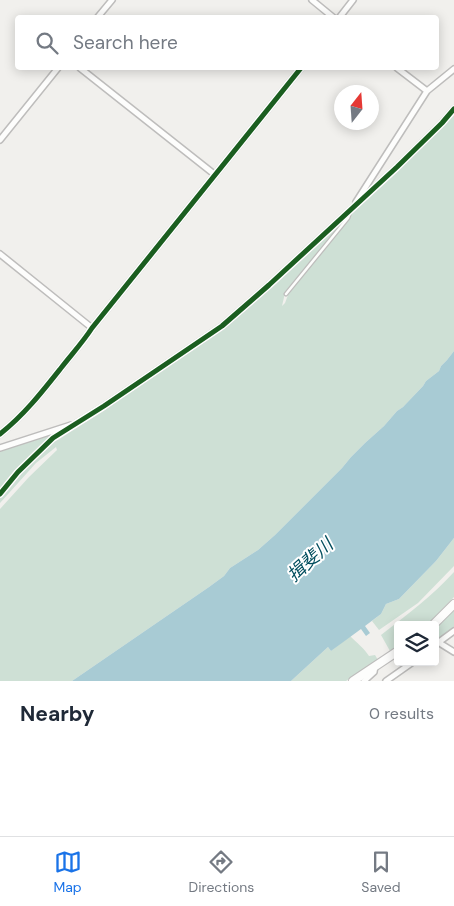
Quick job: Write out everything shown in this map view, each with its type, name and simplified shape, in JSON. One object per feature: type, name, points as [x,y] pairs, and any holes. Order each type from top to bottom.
[{"type":"main road","points":[[437,621],[454,604]]},
{"type":"main road","points":[[353,681],[394,654]]},
{"type":"street","points":[[100,15],[112,0]]},
{"type":"street","points":[[312,0],[330,15]]},
{"type":"street","points":[[341,15],[353,0]]},
{"type":"street","points":[[351,210],[427,91],[454,69]]},
{"type":"street","points":[[0,140],[56,70]]},
{"type":"street","points":[[83,70],[214,174]]},
{"type":"street","points":[[0,434],[11,426],[38,398],[214,174],[299,70]]},
{"type":"street","points":[[400,70],[427,91]]},
{"type":"street","points":[[0,494],[18,472],[53,438],[222,326],[410,155],[454,109]]},
{"type":"street","points":[[0,254],[92,328]]},
{"type":"street","points":[[0,448],[78,422]]},
{"type":"street","points":[[439,642],[454,631]]},
{"type":"street","points":[[439,645],[454,652]]},
{"type":"street","points":[[364,681],[374,672],[376,666]]},
{"type":"street","points":[[386,681],[407,666]]},
{"type":"lane","points":[[286,294],[348,218],[351,210]]},
{"type":"green space","points":[[454,113],[454,351],[439,371],[426,381],[403,407],[275,535],[258,550],[230,568],[224,576],[209,587],[72,681],[0,681],[0,509],[57,450],[56,447],[36,463],[0,503],[0,498],[37,455],[55,439],[58,440],[224,327],[346,217],[285,293],[282,306],[288,295],[349,218],[352,211],[391,176]]},
{"type":"green space","points":[[47,435],[49,438],[0,491],[0,451]]},
{"type":"green space","points":[[454,538],[454,566],[418,603],[379,630],[372,621],[381,614],[386,604],[399,599],[436,561]]},
{"type":"green space","points":[[454,572],[454,597],[431,621],[399,621],[410,613]]},
{"type":"green space","points":[[454,609],[454,628],[439,639],[439,622]]},
{"type":"green space","points":[[394,625],[394,648],[390,651],[381,635]]},
{"type":"green space","points":[[350,636],[369,656],[375,655],[378,660],[346,681],[291,681],[328,647],[331,651]]},
{"type":"water","name":"揖斐川","points":[[454,351],[454,538],[436,561],[399,599],[386,604],[381,614],[365,626],[370,633],[366,636],[361,629],[331,651],[328,647],[291,681],[72,681],[209,587],[224,576],[230,568],[258,550],[403,407],[426,381],[439,371]]},
{"type":"cycle path","points":[[0,434],[25,411],[47,386],[299,70]]},
{"type":"cycle path","points":[[0,494],[18,472],[53,438],[222,326],[397,167],[454,109]]}]
